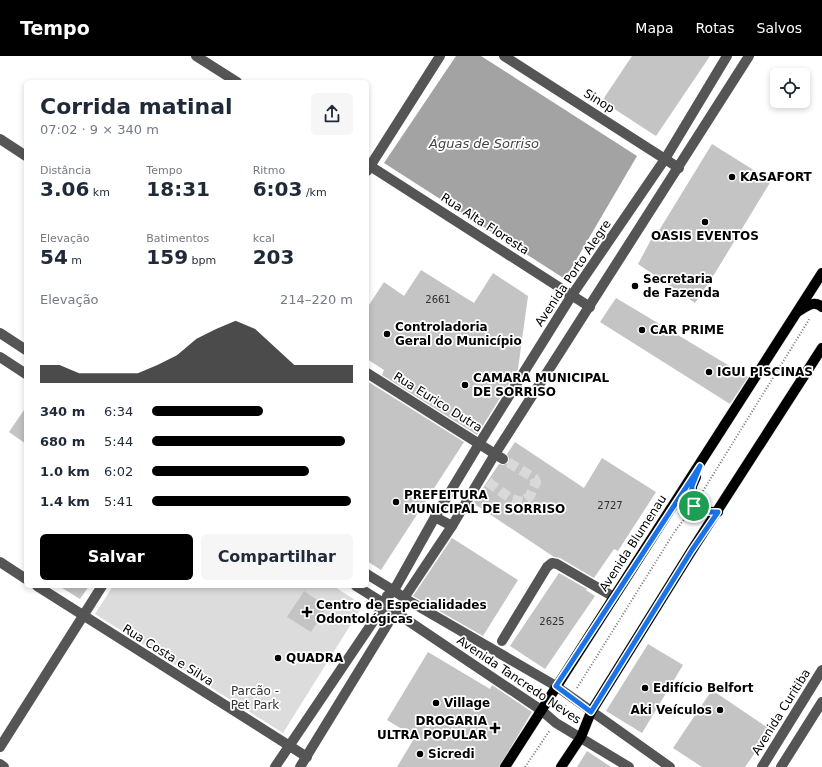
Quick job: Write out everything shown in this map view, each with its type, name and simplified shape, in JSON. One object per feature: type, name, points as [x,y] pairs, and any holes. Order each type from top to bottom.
[{"type":"main road","name":"Avenida Blumenau","points":[[505,767],[556,686],[700,466],[822,273]]},
{"type":"main road","points":[[796,313],[811,304],[820,306]]},
{"type":"main road","points":[[561,767],[581,737],[591,712],[692,550],[718,512],[822,348]]},
{"type":"main road","points":[[700,466],[692,486],[691,502],[702,512],[718,512]]},
{"type":"street","points":[[196,56],[234,80]]},
{"type":"street","points":[[369,165],[440,56]]},
{"type":"street","name":"Sinop","points":[[504,56],[679,168]]},
{"type":"street","name":"Avenida Porto Alegre","points":[[275,767],[385,604],[387,596],[393,592],[435,516],[479,444],[572,295],[665,159],[727,56]]},
{"type":"street","points":[[300,767],[395,612],[403,607],[404,598],[499,457],[590,307],[749,56]]},
{"type":"street","points":[[0,139],[24,155]]},
{"type":"street","name":"Rua Alta Floresta","points":[[369,168],[590,307]]},
{"type":"street","points":[[0,333],[24,349]]},
{"type":"street","points":[[0,357],[24,373]]},
{"type":"street","name":"Rua Eurico Dutra","points":[[369,374],[499,457]]},
{"type":"street","points":[[435,516],[452,526]]},
{"type":"street","points":[[0,562],[24,578]]},
{"type":"street","points":[[502,641],[547,567],[552,563],[557,564],[614,597]]},
{"type":"street","name":"Avenida Tancredo Neves","points":[[369,575],[393,592],[400,594],[404,598],[556,686],[670,767]]},
{"type":"street","name":"Rua Costa e Silva","points":[[40,588],[307,757]]},
{"type":"street","points":[[0,747],[101,588]]},
{"type":"street","name":"Avenida Tancredo Neves","points":[[359,588],[385,604],[388,609],[395,612],[541,710],[556,723],[629,767]]},
{"type":"street","name":"Avenida Curitiba","points":[[762,767],[822,670]]},
{"type":"street","points":[[781,767],[822,702]]},
{"type":"street","points":[[0,764],[4,767]]},
{"type":"path","points":[[525,767],[542,739],[556,723],[675,531],[694,506],[820,306]]},
{"type":"green space","name":"Parcão - Pet Park","points":[[112,588],[336,588],[363,605],[283,733],[95,614]]},
{"type":"water","name":"Águas de Sorriso","points":[[456,56],[481,56],[637,156],[565,279],[384,163]]},
{"type":"building","points":[[632,56],[710,56],[656,136],[602,101]]},
{"type":"building","points":[[712,144],[771,181],[695,303],[638,264],[653,236],[655,237]]},
{"type":"building","points":[[421,270],[474,303],[493,273],[528,296],[518,369],[477,435],[382,375],[384,370],[369,360],[369,305],[384,282],[404,296]]},
{"type":"building","points":[[616,298],[748,377],[730,404],[600,322]]},
{"type":"building","name":"PREFEITURA MUNICIPAL DE SORRISO","points":[[369,382],[464,442],[381,570],[369,562]]},
{"type":"building","points":[[24,410],[24,443],[9,432]]},
{"type":"building","points":[[515,442],[584,488],[602,458],[656,492],[618,551],[614,549],[594,578],[560,558],[554,557],[473,503],[499,464],[503,465],[508,463],[509,459],[507,454]]},
{"type":"building","points":[[452,538],[518,580],[483,636],[413,596]]},
{"type":"building","points":[[559,573],[587,589],[586,590],[595,596],[545,669],[510,646]]},
{"type":"building","points":[[62,588],[88,588],[80,599]]},
{"type":"building","name":"Centro de Especialidades Odontológicas","points":[[304,591],[327,607],[311,632],[287,617]]},
{"type":"building","name":"Edifício Belfort","points":[[648,644],[683,665],[642,733],[606,711]]},
{"type":"building","points":[[428,652],[490,689],[492,685],[532,712],[499,767],[397,767],[415,737],[387,720]]},
{"type":"building","name":"Aki Veículos","points":[[712,690],[771,730],[745,767],[702,767],[673,748]]},
{"type":"building","points":[[587,751],[611,767],[577,767]]},
{"type":"tunnel","points":[[488,482],[511,499],[523,502],[530,496],[536,482],[534,478],[503,459]]},
{"type":"place","name":"KASAFORT","points":[[732,177]]},
{"type":"place","name":"OASIS EVENTOS","points":[[705,222]]},
{"type":"place","name":"Secretaria de Fazenda","points":[[635,286]]},
{"type":"place","name":"CAR PRIME","points":[[642,330]]},
{"type":"place","name":"Controladoria Geral do Município","points":[[387,334]]},
{"type":"place","name":"IGUI PISCINAS","points":[[709,372]]},
{"type":"place","name":"CAMARA MUNICIPAL DE SORRISO","points":[[465,385]]},
{"type":"place","name":"PREFEITURA MUNICIPAL DE SORRISO","points":[[396,502]]},
{"type":"place","name":"Centro de Especialidades Odontológicas","points":[[307,612]]},
{"type":"place","name":"QUADRA","points":[[278,658]]},
{"type":"place","name":"Edifício Belfort","points":[[645,688]]},
{"type":"place","name":"Village","points":[[436,703]]},
{"type":"place","name":"Aki Veículos","points":[[720,710]]},
{"type":"place","name":"DROGARIA ULTRA POPULAR","points":[[495,728]]},
{"type":"place","name":"Sicredi","points":[[420,754]]},
{"type":"route","points":[[700,466],[692,486],[691,502],[694,506],[702,512],[718,512],[692,550],[591,712],[556,686],[657,529],[700,466]]}]
